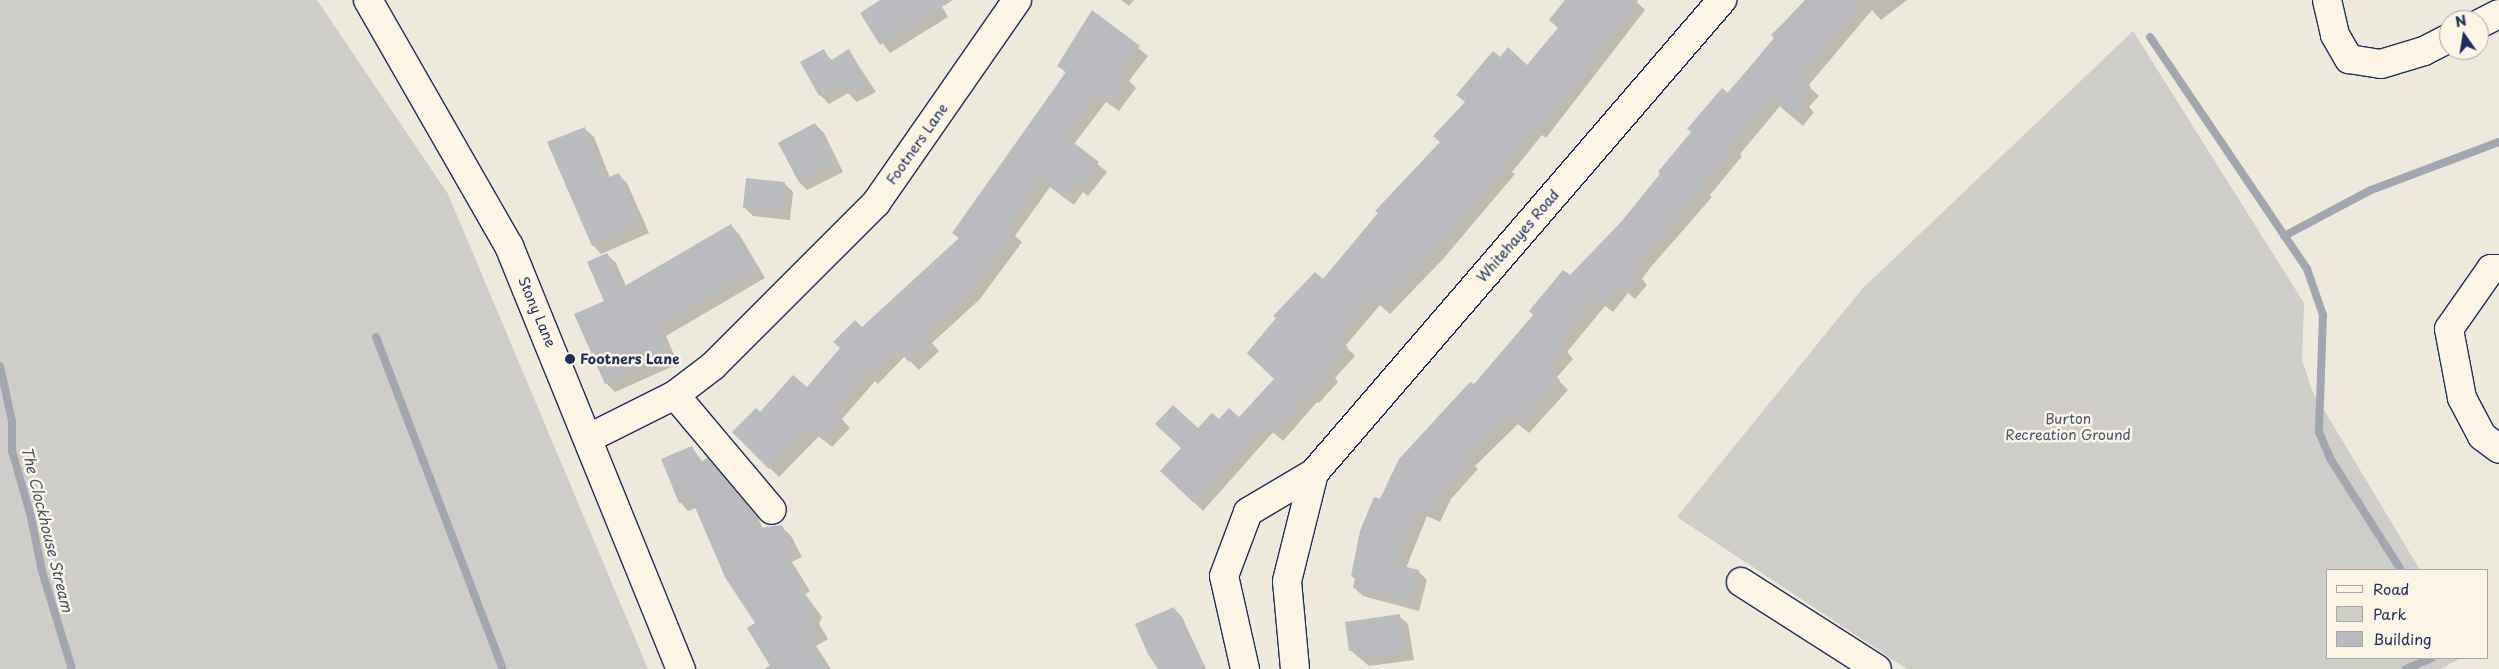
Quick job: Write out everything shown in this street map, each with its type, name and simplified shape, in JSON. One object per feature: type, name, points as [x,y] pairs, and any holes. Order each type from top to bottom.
[{"type":"street","name":"Stony Lane","points":[[368,0],[509,246],[589,438],[681,669]]},
{"type":"street","name":"Footners Lane","points":[[589,438],[675,395],[712,366],[876,203],[1017,0]]},
{"type":"street","name":"Whitehayes Road","points":[[1245,669],[1224,576],[1248,512],[1314,473],[1722,0]]},
{"type":"street","points":[[2327,0],[2335,35],[2349,59],[2381,64],[2424,51],[2439,43]]},
{"type":"street","points":[[2499,269],[2491,269],[2448,330],[2462,398],[2482,436],[2499,448]]},
{"type":"street","points":[[675,395],[772,510]]},
{"type":"street","name":"Whitehayes Road","points":[[1295,669],[1287,581],[1314,473]]},
{"type":"street","points":[[1741,582],[1877,669]]},
{"type":"green space","points":[[0,0],[317,0],[448,194],[648,669],[0,669]]},
{"type":"green space","name":"Burton Recreation Ground","points":[[2133,31],[2304,303],[2302,360],[2312,390],[2419,569],[2326,569],[2326,659],[2459,659],[2440,669],[1907,669],[1677,517],[1862,289]]},
{"type":"building","points":[[880,0],[953,0],[880,45],[860,13]]},
{"type":"building","points":[[1565,0],[1638,0],[1581,78],[1537,131],[1533,128],[1505,163],[1508,165],[1435,251],[1382,307],[1371,298],[1338,338],[1348,347],[1327,370],[1331,373],[1311,396],[1309,394],[1274,434],[1264,425],[1194,503],[1160,471],[1181,448],[1155,424],[1173,405],[1198,428],[1212,413],[1219,419],[1229,408],[1239,417],[1274,379],[1247,353],[1276,318],[1273,316],[1315,272],[1323,279],[1378,213],[1375,211],[1440,142],[1433,136],[1465,102],[1456,95],[1493,51],[1500,57],[1508,47],[1527,65],[1558,28],[1549,20]]},
{"type":"building","points":[[1807,0],[1864,0],[1800,77],[1811,87],[1801,98],[1806,103],[1794,118],[1771,99],[1732,145],[1734,146],[1702,186],[1705,188],[1641,259],[1634,270],[1639,275],[1625,291],[1619,285],[1604,304],[1596,298],[1558,343],[1565,349],[1548,369],[1560,380],[1520,426],[1509,416],[1467,456],[1471,460],[1443,490],[1431,514],[1418,508],[1395,564],[1419,570],[1411,603],[1353,588],[1355,578],[1351,576],[1360,531],[1374,497],[1380,499],[1399,459],[1470,382],[1474,384],[1533,315],[1529,311],[1563,270],[1570,275],[1621,222],[1691,132],[1687,129],[1722,88],[1728,93],[1774,38],[1771,35]]},
{"type":"building","points":[[1092,10],[1140,46],[1120,72],[1128,78],[1110,104],[1096,94],[1065,136],[1099,162],[1079,188],[1074,184],[1065,197],[1041,179],[1007,227],[1014,233],[972,291],[924,333],[931,341],[909,362],[896,348],[869,376],[866,374],[833,410],[842,418],[823,440],[809,428],[769,469],[732,432],[756,408],[760,412],[793,375],[807,387],[840,348],[833,342],[855,320],[862,327],[959,238],[952,233],[1066,72],[1057,66]]},
{"type":"building","points":[[824,49],[830,61],[849,49],[868,83],[848,94],[842,83],[819,96],[800,62]]},
{"type":"building","points":[[815,123],[836,163],[799,182],[778,143]]},
{"type":"building","points":[[585,127],[605,179],[619,173],[641,224],[592,246],[547,142]]},
{"type":"building","points":[[746,178],[785,182],[782,212],[743,208]]},
{"type":"building","points":[[731,224],[757,269],[658,327],[670,355],[605,384],[574,314],[604,301],[587,262],[607,253],[623,287]]},
{"type":"building","points":[[692,446],[700,464],[707,457],[749,508],[758,528],[782,525],[794,548],[785,553],[802,582],[797,585],[814,608],[811,615],[820,630],[808,637],[829,669],[772,669],[747,628],[755,623],[725,577],[691,498],[679,503],[661,459]]},
{"type":"building","points":[[1174,607],[1205,669],[1158,669],[1148,654],[1135,624]]},
{"type":"building","points":[[1400,614],[1405,652],[1359,658],[1358,650],[1349,651],[1345,622]]},
{"type":"waterway","points":[[2150,37],[2307,269],[2323,315],[2319,432],[2331,460],[2400,569]]},
{"type":"waterway","points":[[2284,236],[2371,190],[2499,142]]},
{"type":"waterway","points":[[376,337],[503,669]]},
{"type":"waterway","name":"The Clockhouse Stream","points":[[0,366],[12,421],[12,451],[31,517],[42,571],[72,669]]},
{"type":"waterway","points":[[2406,669],[2430,659]]},
{"type":"place","name":"Footners Lane","points":[[570,359]]}]
